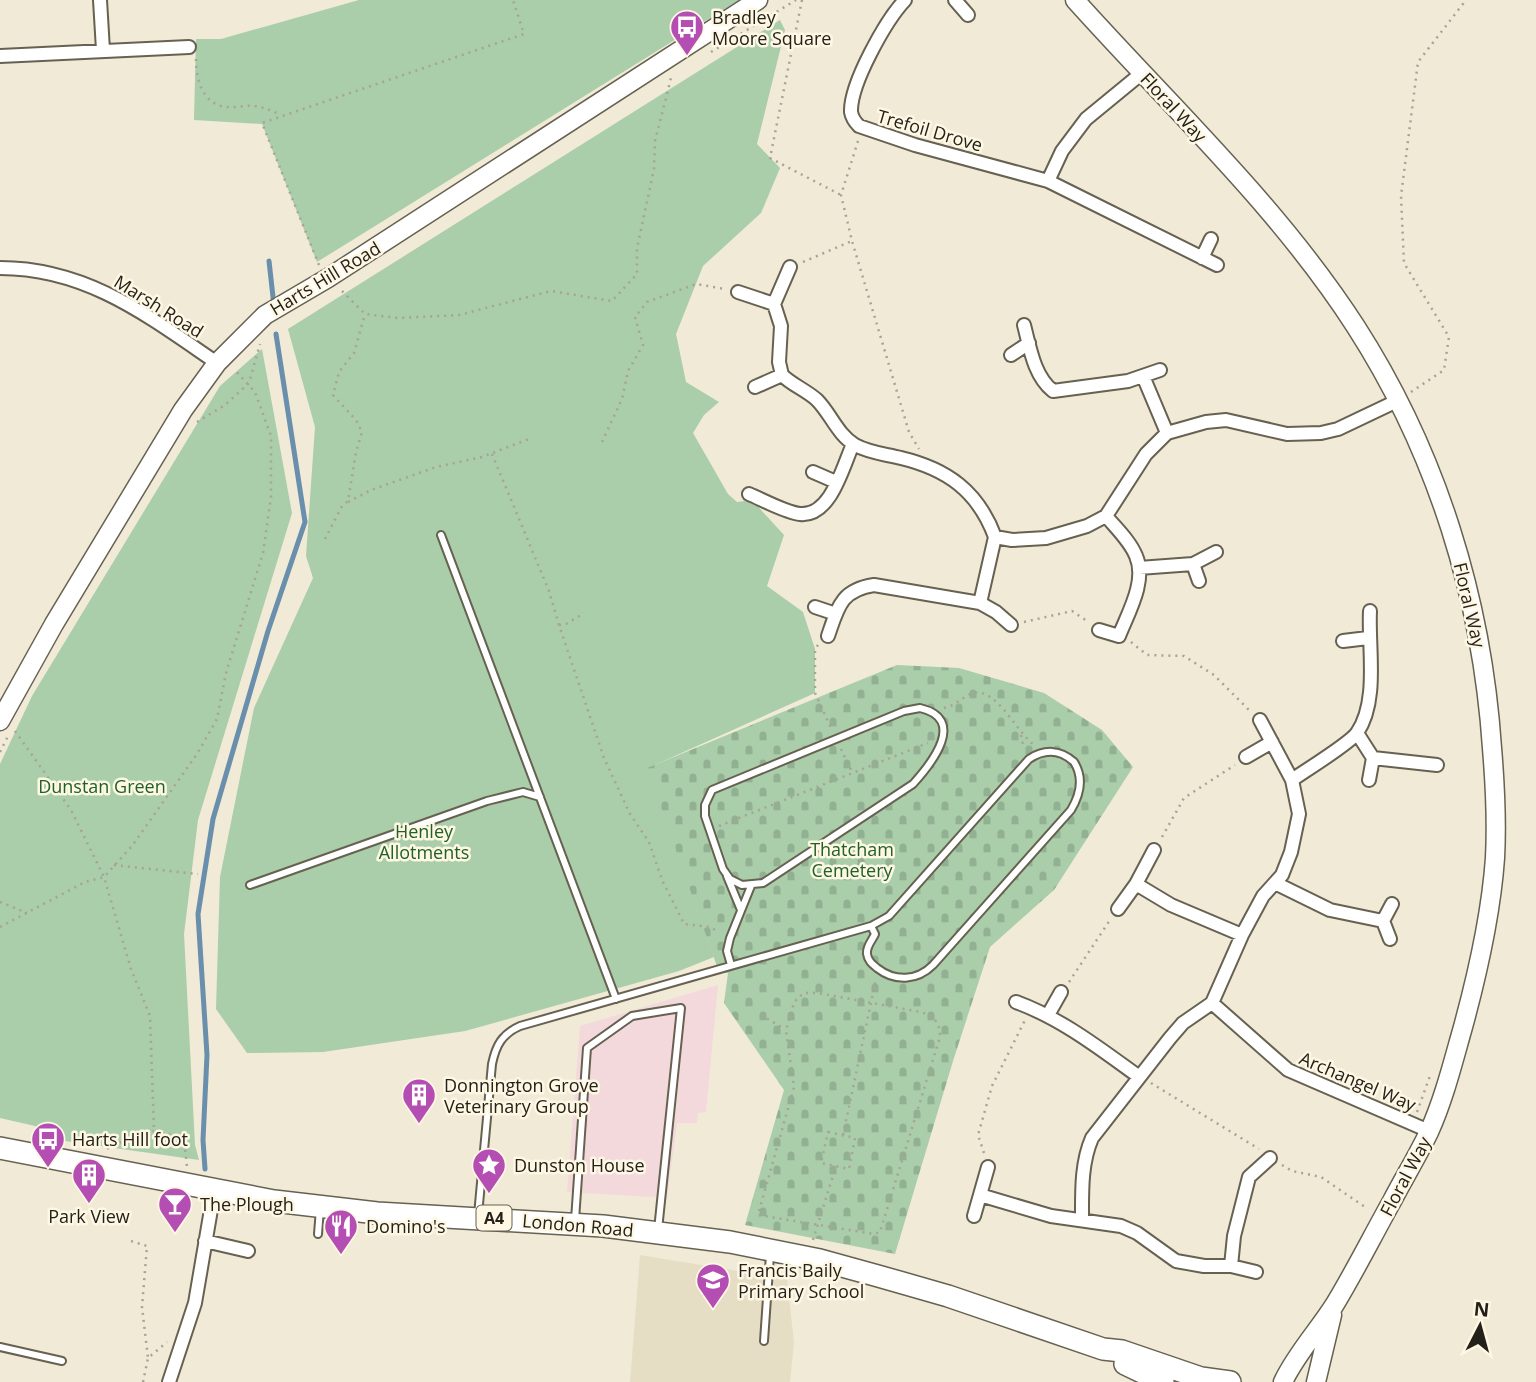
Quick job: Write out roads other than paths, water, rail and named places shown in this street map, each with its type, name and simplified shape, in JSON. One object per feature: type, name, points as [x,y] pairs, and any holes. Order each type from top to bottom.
[{"type":"main road","name":"London Road","points":[[0,1148],[134,1172],[214,1192],[320,1207],[377,1213],[574,1223],[658,1232],[770,1250],[810,1252],[1103,1349],[1122,1351],[1201,1378],[1230,1382]]},
{"type":"main road","name":"London Road","points":[[1103,1349],[1120,1362],[1163,1382]]},
{"type":"street","points":[[100,0],[103,50]]},
{"type":"street","name":"Harts Hill Road","points":[[6,724],[5,695],[183,410],[219,360],[265,315],[669,68],[758,0]]},
{"type":"street","name":"Trefoil Drove","points":[[905,0],[887,23],[871,51],[855,92],[852,116],[862,128],[1048,181],[1217,265]]},
{"type":"street","points":[[955,0],[968,15]]},
{"type":"street","name":"Floral Way","points":[[1075,0],[1256,196],[1315,268],[1356,326],[1399,400],[1453,533],[1472,604],[1488,692],[1495,784],[1495,855],[1487,923],[1455,1057],[1335,1305],[1290,1365],[1283,1382]]},
{"type":"street","points":[[0,56],[189,47]]},
{"type":"street","points":[[1048,181],[1062,151],[1087,119],[1142,73]]},
{"type":"street","points":[[1202,258],[1211,239]]},
{"type":"street","points":[[790,267],[774,304],[781,326],[779,362],[782,375],[819,402],[832,423],[853,444],[884,456],[927,465],[949,476],[975,499],[989,519],[995,537],[980,603]]},
{"type":"street","name":"Marsh Road","points":[[0,268],[26,268],[56,274],[119,298],[219,360]]},
{"type":"street","points":[[738,292],[774,304]]},
{"type":"street","points":[[1024,325],[1044,384],[1053,391],[1128,381],[1160,370]]},
{"type":"street","points":[[1011,355],[1029,344]]},
{"type":"street","points":[[755,387],[782,375]]},
{"type":"street","points":[[1143,376],[1167,433]]},
{"type":"street","points":[[995,537],[1012,540],[1046,538],[1087,526],[1106,516],[1146,454],[1167,433],[1206,422],[1226,421],[1287,434],[1321,433],[1338,429],[1399,400]]},
{"type":"street","points":[[749,494],[800,514],[820,509],[828,500],[853,444]]},
{"type":"street","points":[[813,472],[836,482]]},
{"type":"street","points":[[1099,630],[1124,638],[1136,596],[1139,568],[1131,547],[1106,516]]},
{"type":"street","points":[[1139,568],[1193,564],[1216,552]]},
{"type":"street","points":[[1193,564],[1199,581]]},
{"type":"street","points":[[828,636],[840,602],[858,587],[874,585],[980,603],[1011,625]]},
{"type":"street","points":[[815,607],[836,614]]},
{"type":"street","points":[[1292,780],[1357,733],[1370,697],[1370,611]]},
{"type":"street","points":[[1343,641],[1368,638]]},
{"type":"street","points":[[1082,1220],[1086,1151],[1100,1125],[1183,1023],[1212,1003],[1242,935],[1263,896],[1288,864],[1299,814],[1292,780],[1260,720]]},
{"type":"street","points":[[1357,733],[1373,758],[1369,780]]},
{"type":"street","points":[[1246,757],[1272,742]]},
{"type":"street","points":[[1373,758],[1437,765]]},
{"type":"street","points":[[1118,909],[1136,884],[1154,850]]},
{"type":"street","points":[[1275,883],[1330,910],[1383,920]]},
{"type":"street","points":[[1136,884],[1171,905],[1242,935]]},
{"type":"street","points":[[1390,939],[1383,920],[1392,904]]},
{"type":"street","points":[[1048,1015],[1061,992]]},
{"type":"street","points":[[1016,1002],[1048,1015],[1078,1033],[1138,1076]]},
{"type":"street","name":"Archangel Way","points":[[1212,1003],[1288,1070],[1421,1127]]},
{"type":"street","points":[[1231,1266],[1234,1236],[1249,1177],[1270,1158]]},
{"type":"street","points":[[974,1216],[988,1167]]},
{"type":"street","points":[[1235,1172],[1249,1177]]},
{"type":"street","points":[[169,1382],[195,1303],[214,1192]]},
{"type":"street","points":[[980,1195],[1051,1216],[1121,1226],[1137,1233],[1176,1261],[1204,1266],[1231,1266],[1256,1272]]},
{"type":"street","points":[[205,1241],[248,1251]]},
{"type":"street","name":"Floral Way","points":[[1316,1382],[1335,1305]]},
{"type":"lane","points":[[441,535],[616,999]]},
{"type":"lane","points":[[726,875],[736,882],[751,886],[763,883],[913,784],[929,764],[943,737],[940,718],[930,710],[920,708],[904,711],[717,787],[707,797],[705,816],[726,875],[741,910]]},
{"type":"lane","points":[[478,1217],[492,1064],[499,1042],[505,1035],[520,1026],[871,926],[889,916],[1022,766],[1035,755],[1048,751],[1062,754],[1077,767],[1080,788],[1071,810],[926,972],[919,976],[892,977],[870,963],[867,948],[875,934],[871,926]]},
{"type":"lane","points":[[250,884],[487,801],[523,792],[540,797]]},
{"type":"lane","points":[[731,965],[727,951],[730,938],[751,886]]},
{"type":"lane","points":[[574,1223],[587,1048],[632,1016],[681,1009],[658,1232]]},
{"type":"lane","points":[[318,1234],[320,1207]]},
{"type":"lane","points":[[764,1341],[770,1250]]},
{"type":"lane","points":[[0,1348],[62,1361]]},
{"type":"waterway","points":[[269,261],[274,306]]},
{"type":"waterway","points":[[205,1169],[203,1140],[207,1055],[198,914],[213,819],[268,631],[305,522],[276,334]]},
{"type":"place","name":"Bradley Moore Square","points":[[687,57]]},
{"type":"place","name":"Donnington Grove Veterinary Group","points":[[419,1125]]},
{"type":"place","name":"Harts Hill foot","points":[[48,1169]]},
{"type":"place","name":"Dunston House","points":[[489,1195]]},
{"type":"place","name":"Park View","points":[[89,1205]]},
{"type":"place","name":"The Plough","points":[[175,1234]]},
{"type":"place","name":"Domino's","points":[[341,1256]]},
{"type":"place","name":"Francis Baily Primary School","points":[[713,1310]]},
{"type":"park label","name":"Dunstan Green","points":[[102,786]]},
{"type":"park label","name":"Henley Allotments","points":[[424,841]]},
{"type":"park label","name":"Thatcham Cemetery","points":[[852,859]]}]
